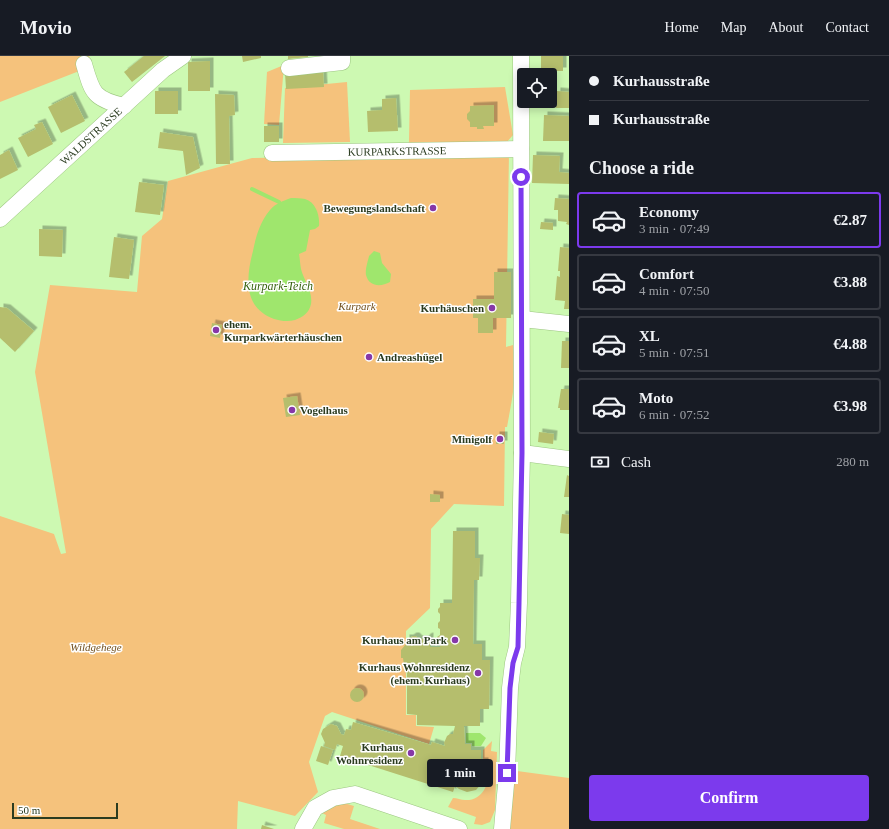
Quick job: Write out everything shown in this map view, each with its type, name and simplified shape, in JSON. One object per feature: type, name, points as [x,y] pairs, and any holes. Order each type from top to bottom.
[{"type":"street","name":"WALDSTRASSE","points":[[0,219],[163,70],[183,56]]},
{"type":"street","points":[[289,68],[342,62],[342,56]]},
{"type":"street","points":[[502,829],[507,773],[510,688],[513,663],[518,647],[522,453],[521,56]]},
{"type":"street","points":[[84,64],[90,86],[100,99],[108,103],[124,106]]},
{"type":"street","name":"KURPARKSTRASSE","points":[[272,154],[521,149]]},
{"type":"street","points":[[522,319],[569,324]]},
{"type":"street","points":[[522,453],[569,459]]},
{"type":"street","points":[[304,826],[315,808],[333,798],[355,794],[459,829]]},
{"type":"green space","points":[[0,56],[89,56],[92,66],[0,102]]},
{"type":"green space","points":[[284,65],[279,125],[264,124],[267,72]]},
{"type":"green space","points":[[347,82],[350,142],[283,143],[285,88]]},
{"type":"green space","points":[[505,87],[513,135],[498,152],[509,152],[506,347],[513,345],[515,376],[507,427],[505,427],[504,506],[454,504],[431,529],[430,608],[406,631],[406,715],[416,715],[416,726],[434,727],[429,744],[332,712],[325,716],[309,762],[318,792],[295,816],[238,801],[237,829],[0,829],[0,516],[54,534],[61,554],[66,553],[35,372],[50,285],[137,292],[142,236],[162,219],[168,181],[252,158],[407,155],[409,141],[410,90]]},
{"type":"green space","points":[[492,741],[491,751],[497,752],[495,810],[490,822],[482,825],[474,824],[476,817],[448,807],[453,798],[464,800],[472,799],[483,792],[488,780],[490,766],[489,760],[483,760],[483,750]]},
{"type":"green space","points":[[517,771],[569,778],[569,829],[506,829],[512,785]]},
{"type":"green space","points":[[344,803],[354,806],[350,819],[380,829],[344,829],[324,823],[326,815],[322,813],[323,811],[331,806]]},
{"type":"water","name":"Kurpark-Teich","points":[[291,198],[305,199],[315,206],[319,218],[319,226],[310,230],[306,251],[299,254],[302,273],[310,290],[310,307],[301,318],[292,321],[284,321],[274,319],[264,314],[257,307],[252,300],[248,281],[256,240],[264,219],[270,210],[280,202]]},
{"type":"water","points":[[374,251],[380,253],[382,263],[391,274],[390,282],[387,284],[373,284],[366,275],[369,256]]},
{"type":"water","points":[[466,733],[480,733],[486,738],[481,746],[472,746],[472,743],[466,743]]},
{"type":"building","points":[[144,56],[165,56],[132,82],[124,72]]},
{"type":"building","points":[[242,56],[261,56],[261,58],[243,62]]},
{"type":"building","points":[[288,56],[308,56],[308,57],[288,59]]},
{"type":"building","points":[[541,56],[563,56],[563,71],[557,71],[557,68],[541,68]]},
{"type":"building","points":[[210,61],[210,91],[188,91],[188,62]]},
{"type":"building","points":[[323,70],[324,87],[286,89],[285,73]]},
{"type":"building","points":[[155,91],[178,91],[178,114],[155,114]]},
{"type":"building","points":[[557,91],[569,92],[569,108],[557,108]]},
{"type":"building","points":[[215,94],[234,95],[235,115],[229,116],[230,164],[216,164]]},
{"type":"building","points":[[72,95],[85,121],[61,133],[48,107]]},
{"type":"building","points":[[396,98],[398,131],[368,132],[367,111],[382,110],[382,99]]},
{"type":"building","points":[[494,105],[494,126],[483,126],[484,129],[470,127],[467,114],[470,111],[470,106]]},
{"type":"building","points":[[544,115],[569,116],[569,141],[543,141]]},
{"type":"building","points":[[42,122],[53,144],[28,157],[18,138],[36,129],[34,125]]},
{"type":"building","points":[[264,126],[279,126],[279,142],[264,142]]},
{"type":"building","points":[[160,132],[193,137],[200,168],[186,175],[183,151],[158,148]]},
{"type":"building","points":[[9,150],[18,170],[0,179],[0,155]]},
{"type":"building","points":[[533,155],[560,156],[559,172],[569,173],[569,184],[532,183]]},
{"type":"building","points":[[139,182],[164,185],[160,215],[135,212]]},
{"type":"building","points":[[555,198],[569,199],[569,225],[566,224],[567,222],[558,221],[558,210],[554,210]]},
{"type":"building","points":[[541,222],[553,223],[553,230],[540,229]]},
{"type":"building","points":[[39,229],[63,230],[62,257],[39,256]]},
{"type":"building","points":[[114,237],[134,240],[129,279],[109,277]]},
{"type":"building","points":[[560,247],[569,248],[569,309],[564,309],[565,301],[555,300],[557,276],[560,277],[560,271],[558,271]]},
{"type":"building","name":"Kurhäuschen","points":[[494,272],[511,272],[511,318],[493,318],[493,333],[478,333],[478,318],[473,318],[473,299],[494,299]]},
{"type":"building","points":[[0,307],[7,308],[34,331],[15,352],[0,338]]},
{"type":"building","name":"ehem. Kurparkwärterhäuschen","points":[[212,323],[222,325],[220,338],[210,336]]},
{"type":"building","points":[[562,341],[569,341],[569,368],[561,368]]},
{"type":"building","points":[[561,389],[569,389],[569,410],[560,410],[560,408],[558,408]]},
{"type":"building","name":"Vogelhaus","points":[[297,396],[300,415],[286,417],[283,398]]},
{"type":"building","points":[[539,432],[554,434],[553,444],[538,442]]},
{"type":"building","name":"Minigolf","points":[[496,435],[504,435],[504,444],[496,444]]},
{"type":"building","points":[[567,475],[569,476],[569,497],[564,497]]},
{"type":"building","points":[[430,494],[440,495],[440,502],[430,502]]},
{"type":"building","points":[[562,514],[569,515],[569,534],[560,533]]},
{"type":"building","points":[[453,531],[475,531],[475,558],[480,558],[479,580],[474,580],[473,644],[482,644],[482,660],[490,660],[489,709],[480,709],[480,726],[464,726],[465,744],[471,744],[471,750],[481,750],[481,761],[485,761],[485,775],[482,783],[476,790],[467,792],[455,786],[453,792],[340,756],[343,746],[337,744],[335,750],[324,746],[325,743],[321,734],[323,729],[331,724],[337,726],[341,734],[344,735],[346,729],[351,730],[353,722],[431,745],[432,742],[445,746],[444,743],[447,736],[453,734],[455,726],[417,725],[417,715],[407,714],[407,673],[405,672],[403,658],[401,658],[401,650],[406,644],[406,638],[413,636],[416,636],[419,639],[426,639],[430,636],[430,647],[440,647],[440,644],[437,642],[437,637],[440,635],[438,623],[440,621],[440,614],[438,609],[440,607],[440,603],[452,603]]},
{"type":"building","points":[[354,688],[360,688],[364,692],[364,698],[360,702],[354,702],[350,698],[350,692]]},
{"type":"building","points":[[321,746],[333,750],[328,765],[316,761]]},
{"type":"building","points":[[262,825],[274,829],[261,829]]},
{"type":"waterway","points":[[252,189],[279,202]]},
{"type":"place","name":"Bewegungslandschaft","points":[[433,208]]},
{"type":"place","name":"Kurhäuschen","points":[[492,308]]},
{"type":"place","name":"ehem. Kurparkwärterhäuschen","points":[[216,330]]},
{"type":"place","name":"Andreashügel","points":[[369,357]]},
{"type":"place","name":"Vogelhaus","points":[[292,410]]},
{"type":"place","name":"Minigolf","points":[[500,439]]},
{"type":"place","name":"Kurhaus am Park","points":[[455,640]]},
{"type":"place","name":"Kurhaus Wohnresidenz (ehem. Kurhaus)","points":[[478,673]]},
{"type":"place","name":"Kurhaus Wohnresidenz","points":[[411,753]]},
{"type":"route","points":[[507,773],[510,688],[513,663],[518,647],[522,453],[521,177]]},
{"type":"park label","name":"Kurpark","points":[[357,306]]},
{"type":"park label","name":"Wildgehege","points":[[96,647]]}]
